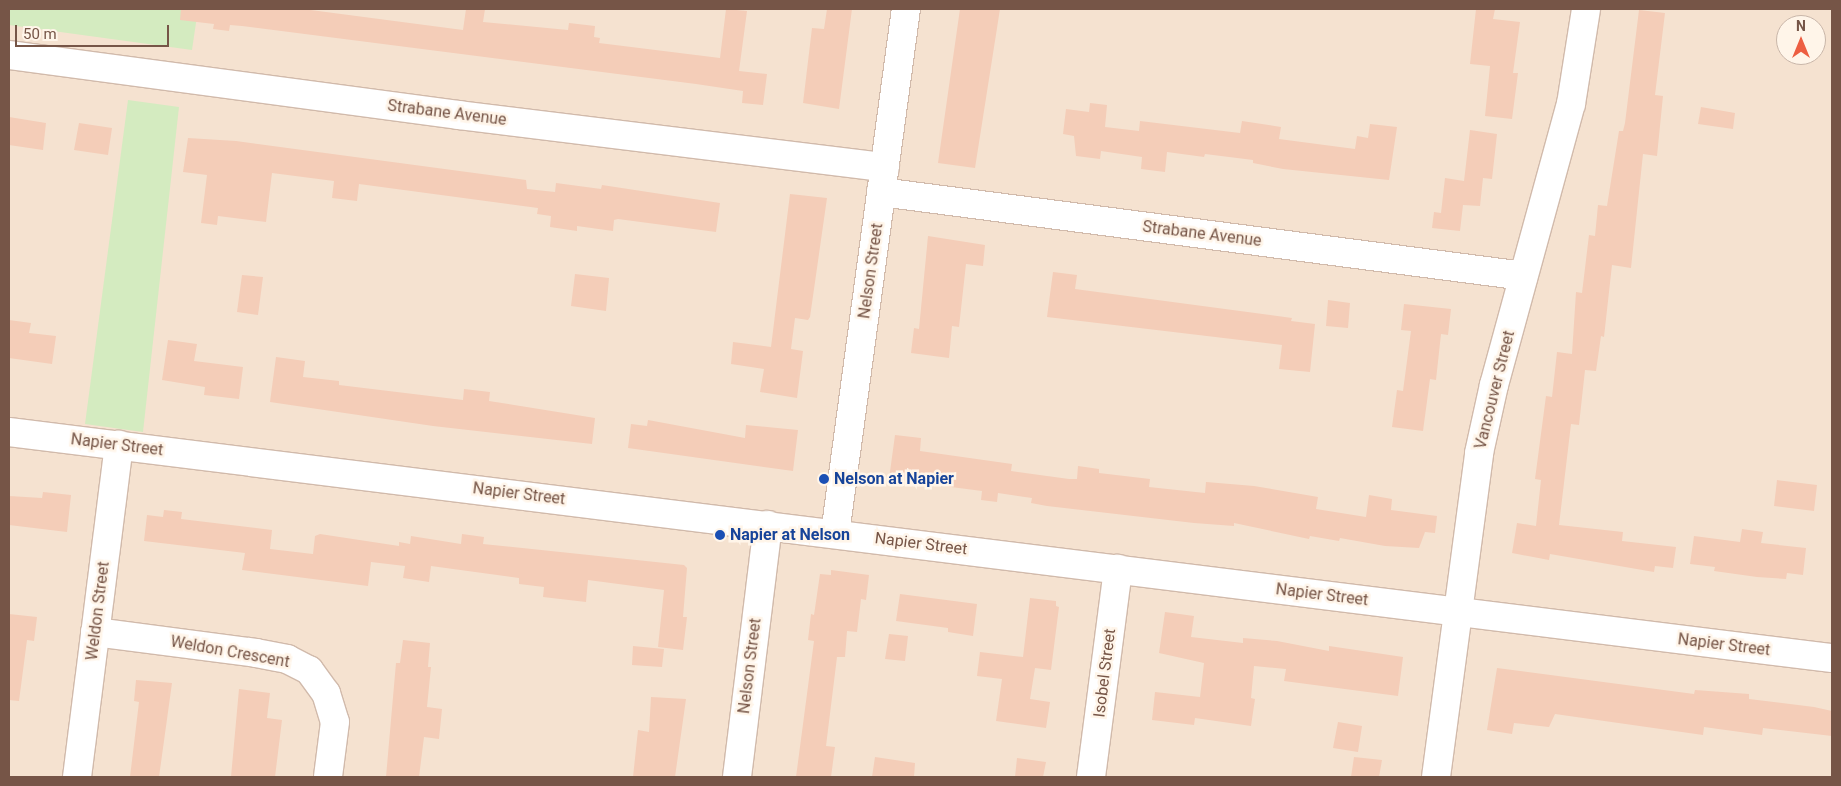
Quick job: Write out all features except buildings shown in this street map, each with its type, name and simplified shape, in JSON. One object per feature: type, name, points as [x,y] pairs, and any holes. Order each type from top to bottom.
[{"type":"street","name":"Nelson Street","points":[[835,534],[906,9]]},
{"type":"street","name":"Vancouver Street","points":[[1436,777],[1479,453],[1524,276],[1572,104],[1586,9]]},
{"type":"street","name":"Strabane Avenue","points":[[9,55],[459,115],[1524,276]]},
{"type":"street","name":"Napier Street","points":[[9,432],[1832,658]]},
{"type":"street","name":"Weldon Street","points":[[77,777],[119,445]]},
{"type":"street","name":"Nelson Street","points":[[736,777],[768,525]]},
{"type":"street","name":"Isobel Street","points":[[1092,777],[1118,570]]},
{"type":"street","name":"Weldon Crescent","points":[[95,632],[287,659],[309,670],[326,693],[335,722],[328,777]]},
{"type":"shaded area","points":[[9,9],[1832,9],[1832,777],[9,777]]},
{"type":"green space","points":[[9,9],[198,9],[192,50],[9,25]]},
{"type":"green space","points":[[128,100],[179,107],[143,432],[85,424]]},
{"type":"place","name":"Nelson at Napier","points":[[824,479]]},
{"type":"place","name":"Napier at Nelson","points":[[720,535]]}]
